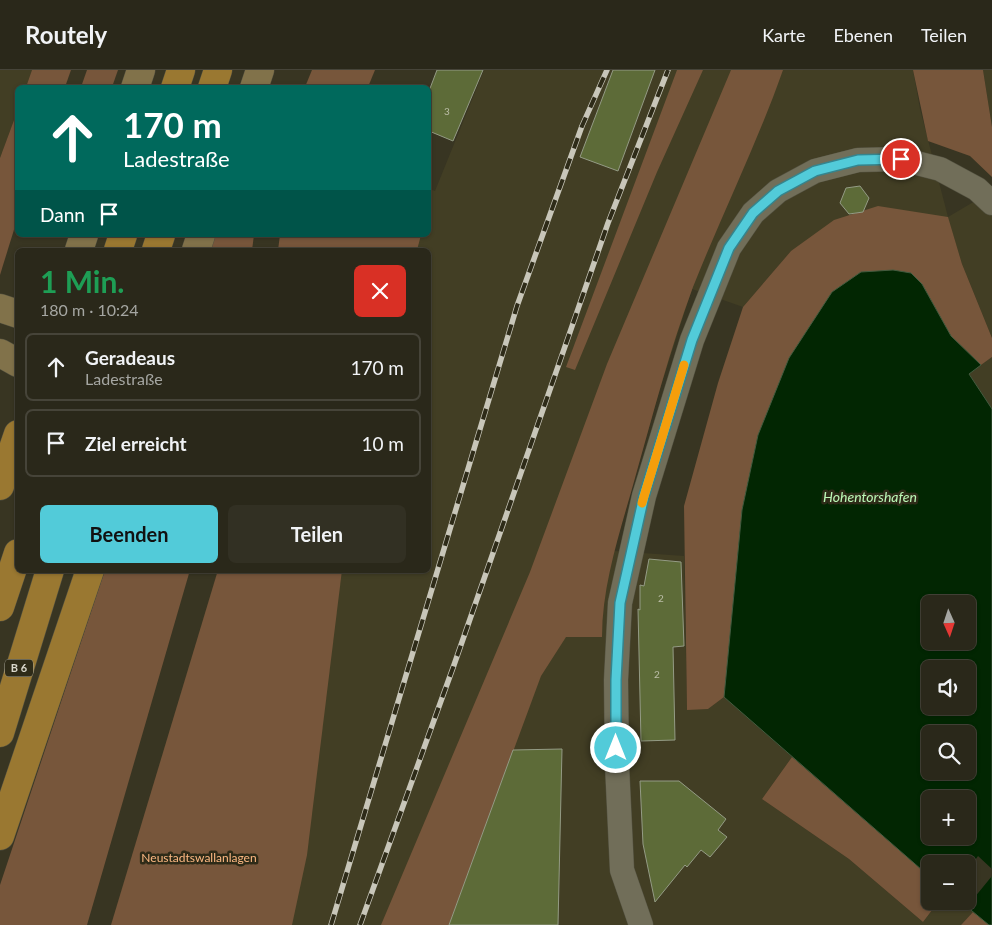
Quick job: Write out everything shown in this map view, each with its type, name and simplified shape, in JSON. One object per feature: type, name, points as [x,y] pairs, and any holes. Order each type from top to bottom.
[{"type":"highway","points":[[176,85],[181,70]]},
{"type":"highway","points":[[213,85],[218,70]]},
{"type":"highway","points":[[0,486],[15,443]]},
{"type":"highway","points":[[2,600],[15,562]]},
{"type":"highway","name":"B 6","points":[[0,733],[49,573]]},
{"type":"highway","points":[[0,836],[89,573]]},
{"type":"main road","points":[[136,85],[141,70]]},
{"type":"main road","points":[[255,85],[260,70]]},
{"type":"main road","points":[[0,308],[15,313]]},
{"type":"main road","points":[[0,353],[15,361]]},
{"type":"street","points":[[641,925],[622,870],[617,765],[616,680],[620,603],[644,496],[692,340],[729,248],[753,213],[778,191],[815,171],[858,160],[901,159],[940,169],[977,189],[992,203]]},
{"type":"shaded area","points":[[0,70],[32,70],[27,85],[15,85],[15,117],[0,158]]},
{"type":"shaded area","points":[[484,70],[913,70],[920,109],[948,217],[992,191],[992,338],[962,264],[948,218],[791,251],[743,307],[692,289],[659,392],[614,551],[684,556],[687,709],[708,709],[724,697],[792,757],[762,799],[849,859],[923,922],[932,910],[971,910],[973,912],[961,925],[133,925],[322,573],[431,573],[431,248],[390,248],[394,237],[431,237],[431,190],[435,191]]},
{"type":"shaded area","points":[[983,70],[992,70],[992,127]]},
{"type":"shaded area","points":[[992,357],[992,409],[969,374]]},
{"type":"green space","points":[[32,70],[71,70],[66,85],[27,85]]},
{"type":"green space","points":[[87,70],[118,70],[113,85],[82,85]]},
{"type":"green space","points":[[312,70],[375,70],[369,85],[306,85]]},
{"type":"green space","points":[[677,70],[703,70],[657,172],[575,370],[566,367]]},
{"type":"green space","points":[[731,70],[783,70],[762,125],[693,287],[677,334],[613,556],[605,597],[602,637],[566,637],[541,676],[449,925],[381,925],[530,572],[607,364]]},
{"type":"green space","points":[[913,70],[983,70],[992,127],[992,177],[970,156],[928,141]]},
{"type":"green space","points":[[15,117],[15,226],[0,275],[0,158]]},
{"type":"green space","points":[[878,206],[948,217],[962,264],[992,338],[992,357],[981,365],[951,336],[922,284],[911,273],[758,435],[742,510],[724,697],[708,709],[687,710],[684,506],[718,383],[743,307],[791,251],[834,220]]},
{"type":"green space","points":[[215,237],[254,237],[252,248],[211,248]]},
{"type":"green space","points":[[280,237],[420,237],[418,248],[278,248]]},
{"type":"green space","name":"Neustadtswallanlagen","points":[[104,573],[189,573],[87,925],[0,925],[0,885]]},
{"type":"green space","name":"Neustadtswallanlagen","points":[[217,573],[342,573],[307,855],[292,925],[111,925]]},
{"type":"green space","points":[[792,757],[921,869],[921,910],[932,910],[923,922],[849,859],[762,799]]},
{"type":"green space","points":[[973,912],[989,925],[961,925]]},
{"type":"water","name":"Hohentorshafen","points":[[893,270],[911,273],[922,284],[951,336],[981,365],[969,374],[992,409],[992,925],[989,925],[971,910],[976,910],[976,855],[921,855],[921,869],[724,697],[742,510],[758,435],[789,358],[832,292],[861,272]]},
{"type":"pier","points":[[978,856],[992,869],[992,876],[976,896],[976,859]]},
{"type":"building","points":[[437,70],[483,70],[453,141],[431,132],[431,86]]},
{"type":"building","points":[[613,70],[655,70],[618,171],[580,157]]},
{"type":"building","points":[[860,186],[869,198],[863,212],[849,214],[840,203],[846,188]]},
{"type":"building","points":[[649,559],[681,562],[684,646],[673,647],[675,740],[641,741],[638,609],[640,610],[640,585],[644,586]]},
{"type":"building","points":[[562,749],[558,925],[449,925],[513,750]]},
{"type":"building","points":[[640,781],[679,781],[726,819],[718,830],[727,837],[710,857],[701,850],[687,867],[685,865],[655,902],[643,844]]},
{"type":"railway","points":[[331,925],[517,306],[582,126],[607,70]]},
{"type":"railway","points":[[360,925],[454,665],[608,223],[668,70]]},
{"type":"slow traffic","points":[[642,503],[684,365]]},
{"type":"route","points":[[616,748],[616,680],[620,603],[644,496],[692,340],[729,248],[753,213],[778,191],[815,171],[858,160],[901,159]]}]
